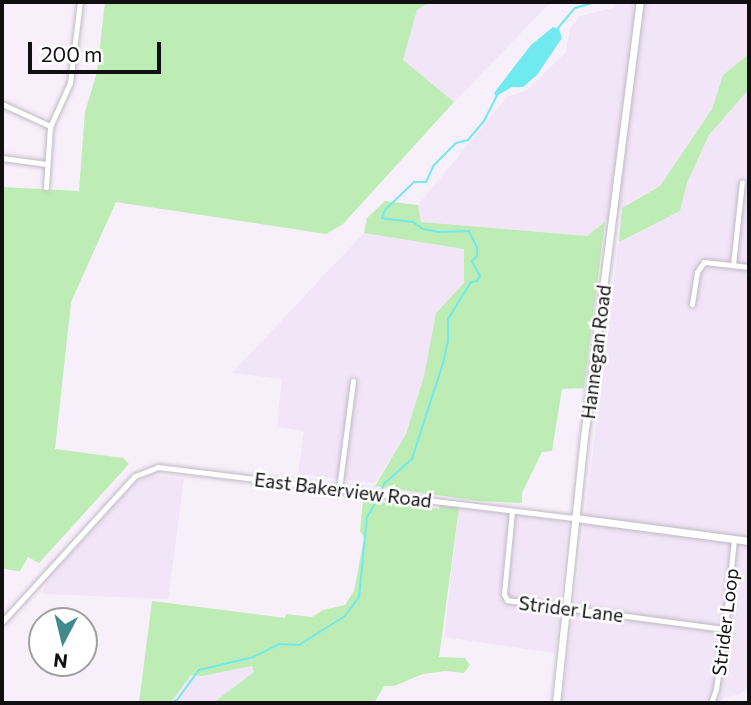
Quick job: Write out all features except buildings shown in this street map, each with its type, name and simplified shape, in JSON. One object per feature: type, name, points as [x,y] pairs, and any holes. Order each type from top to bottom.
[{"type":"main road","name":"Hannegan Road","points":[[556,703],[575,518],[640,2]]},
{"type":"main road","name":"East Bakerview Road","points":[[575,518],[749,541]]},
{"type":"street","points":[[46,187],[50,126],[70,83],[80,2]]},
{"type":"street","points":[[2,104],[50,126]]},
{"type":"street","points":[[2,158],[47,164]]},
{"type":"street","points":[[733,265],[742,182]]},
{"type":"street","points":[[692,304],[699,266],[704,262],[749,267]]},
{"type":"street","points":[[339,489],[353,382]]},
{"type":"street","name":"East Bakerview Road","points":[[2,622],[135,476],[158,467],[575,518]]},
{"type":"street","name":"Strider Lane","points":[[512,510],[505,597],[515,602],[725,629]]},
{"type":"street","name":"Strider Loop","points":[[711,703],[716,689],[725,629],[734,539]]},
{"type":"shaded area","points":[[430,2],[551,2],[454,102],[403,60],[417,10]]},
{"type":"shaded area","points":[[615,2],[749,2],[749,54],[723,75],[712,109],[660,186],[629,203],[587,236],[421,222],[418,205],[507,97],[526,91],[566,52],[570,29],[580,16],[613,8]]},
{"type":"shaded area","points":[[749,89],[749,685],[740,694],[724,698],[719,703],[562,703],[619,242],[680,211],[687,183],[709,135]]},
{"type":"shaded area","points":[[364,233],[465,249],[464,283],[436,313],[424,376],[406,434],[375,483],[298,474],[304,431],[277,427],[282,379],[232,373]]},
{"type":"shaded area","points":[[150,475],[184,479],[168,599],[43,594],[46,581],[135,483]]},
{"type":"shaded area","points":[[459,508],[568,522],[555,653],[444,637]]},
{"type":"shaded area","points":[[252,666],[254,672],[213,703],[170,703],[191,675],[202,676]]},
{"type":"green space","points":[[105,2],[430,2],[417,10],[403,60],[454,102],[343,224],[326,234],[116,202],[71,302],[55,449],[123,458],[129,464],[39,563],[28,557],[20,571],[9,570],[2,568],[2,187],[79,191],[85,112],[97,72]]},
{"type":"green space","points":[[749,54],[749,89],[709,135],[687,183],[680,211],[619,242],[622,208],[660,186],[712,109],[723,75]]},
{"type":"green space","points":[[385,201],[418,205],[421,222],[587,236],[605,222],[584,388],[562,389],[552,451],[542,452],[522,493],[522,503],[478,501],[375,486],[406,434],[424,376],[436,313],[464,283],[464,249],[364,233],[367,218]]},
{"type":"green space","points":[[363,500],[439,509],[440,505],[459,508],[439,657],[465,658],[470,665],[464,673],[445,671],[423,674],[394,686],[384,686],[374,703],[213,703],[254,672],[252,666],[202,676],[191,675],[170,703],[139,703],[152,601],[285,618],[286,614],[312,617],[323,610],[345,605],[354,591],[364,538],[360,531]]},
{"type":"water","points":[[553,27],[559,29],[562,38],[537,75],[523,87],[512,87],[496,96],[494,93],[531,45]]},
{"type":"waterway","points":[[558,28],[575,8],[596,2]]},
{"type":"waterway","points":[[381,492],[384,484],[412,459],[443,363],[448,341],[448,319],[471,282],[477,281],[480,276],[472,261],[477,256],[477,247],[469,231],[439,232],[423,229],[413,222],[382,218],[385,210],[414,182],[426,182],[434,165],[456,143],[468,140],[484,121],[498,94]]},
{"type":"waterway","points":[[171,703],[177,700],[199,670],[253,657],[280,644],[299,645],[345,616],[359,597],[367,517],[379,497]]}]
